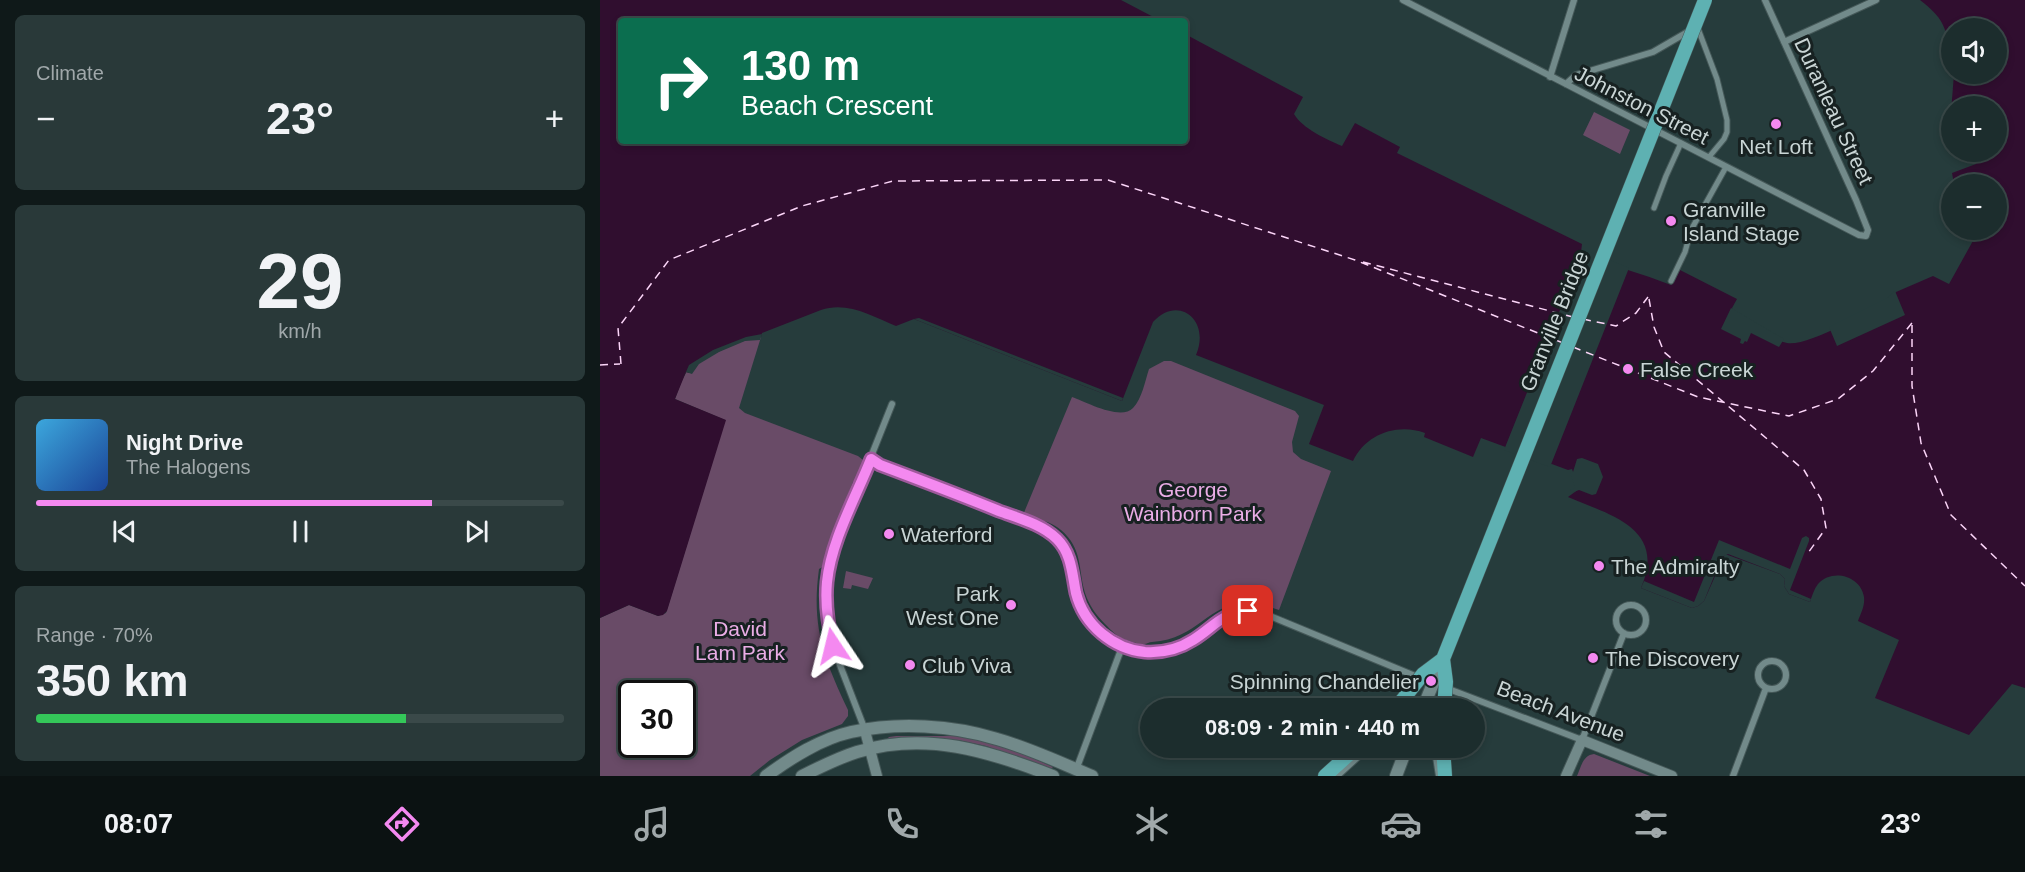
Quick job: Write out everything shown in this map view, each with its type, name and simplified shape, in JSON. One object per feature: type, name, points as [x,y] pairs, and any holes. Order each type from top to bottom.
[{"type":"highway","name":"Granville Bridge","points":[[1445,698],[1446,682],[1443,658],[1706,0]]},
{"type":"highway","name":"Granville Bridge","points":[[1404,698],[1423,674],[1443,658]]},
{"type":"highway","points":[[1325,776],[1344,758]]},
{"type":"highway","points":[[1444,758],[1445,776]]},
{"type":"main road","name":"Granville Bridge","points":[[1429,698],[1443,658]]},
{"type":"main road","points":[[766,776],[806,750],[851,732],[914,726],[945,728],[997,739],[1075,773],[1092,776]]},
{"type":"main road","points":[[802,776],[856,752],[912,744],[969,748],[1007,758],[1053,776]]},
{"type":"main road","points":[[1397,776],[1404,758]]},
{"type":"street","name":"Johnston Street","points":[[1404,0],[1859,235],[1866,236]]},
{"type":"street","points":[[1550,77],[1574,0]]},
{"type":"street","points":[[1706,0],[1697,26],[1717,79],[1727,120],[1724,140],[1709,157]]},
{"type":"street","name":"Duranleau Street","points":[[1765,0],[1863,216],[1868,230],[1866,236]]},
{"type":"street","points":[[1784,42],[1876,0]]},
{"type":"street","points":[[1566,84],[1576,75],[1653,52],[1697,26]]},
{"type":"street","points":[[1654,208],[1681,143]]},
{"type":"street","points":[[1671,281],[1685,252],[1691,230],[1726,167]]},
{"type":"street","points":[[877,776],[865,730],[836,658],[829,627],[826,597],[833,553],[892,404]]},
{"type":"street","points":[[871,459],[880,465],[1024,520],[1052,534],[1064,548],[1071,562],[1077,594],[1084,613],[1102,634],[1122,647],[1075,773]]},
{"type":"street","points":[[1429,698],[1485,562]]},
{"type":"street","points":[[1628,605],[1638,606],[1646,618],[1643,628],[1636,633],[1624,633],[1618,627],[1617,613],[1628,605]]},
{"type":"street","name":"Beach Avenue","points":[[1122,647],[1148,652],[1179,647],[1196,638],[1225,616],[1248,611],[1265,614],[1435,685],[1672,776]]},
{"type":"street","points":[[1566,776],[1624,633]]},
{"type":"street","points":[[1768,661],[1777,661],[1785,669],[1786,681],[1779,687],[1766,688],[1758,680],[1759,669],[1768,661]]},
{"type":"street","points":[[1733,776],[1766,688]]},
{"type":"street","points":[[1337,776],[1357,758]]},
{"type":"street","points":[[1436,758],[1438,776]]},
{"type":"green space","points":[[1594,112],[1630,130],[1620,154],[1583,135]]},
{"type":"green space","name":"David Lam Park","points":[[761,337],[739,408],[745,413],[858,456],[863,460],[829,542],[824,566],[819,569],[817,590],[818,626],[826,658],[848,710],[848,716],[842,724],[802,740],[750,776],[600,776],[600,618],[629,605],[658,616],[666,613],[725,420],[675,399],[684,376],[691,367],[709,355],[731,345]]},
{"type":"green space","name":"George Wainborn Park","points":[[1164,361],[1171,361],[1295,411],[1299,416],[1292,442],[1293,452],[1301,459],[1331,471],[1279,610],[1256,604],[1238,603],[1211,615],[1187,632],[1142,644],[1117,635],[1093,610],[1085,593],[1079,560],[1068,537],[1053,524],[1023,515],[1072,397],[1112,412],[1128,411],[1139,400],[1149,369]]},
{"type":"green space","points":[[846,571],[873,578],[868,589],[852,585],[851,589],[843,588]]},
{"type":"green space","points":[[896,736],[959,736],[994,741],[1053,767],[1051,769],[986,746],[958,740],[887,739]]},
{"type":"green space","points":[[1594,754],[1650,776],[1577,776],[1585,759]]},
{"type":"shaded area","name":"False Creek","points":[[600,0],[1121,0],[1155,18],[618,18],[618,144],[1188,144],[1188,36],[1303,97],[1294,114],[1309,129],[1322,137],[1342,146],[1355,123],[1400,147],[1397,153],[1582,244],[1581,252],[1671,285],[1680,270],[1737,299],[1732,308],[1734,314],[1766,335],[1787,343],[1797,343],[1838,327],[1889,301],[1896,292],[1933,276],[1949,284],[1973,240],[2007,240],[2007,174],[1952,173],[1976,164],[1976,162],[2007,162],[2007,96],[1952,96],[1953,84],[2007,84],[2007,18],[1941,18],[1941,22],[1920,0],[2025,0],[2025,688],[2012,684],[1969,735],[1875,698],[1899,640],[1858,621],[1864,597],[1858,584],[1852,579],[1831,576],[1824,579],[1818,584],[1810,602],[1789,594],[1784,586],[1785,579],[1780,574],[1725,554],[1704,601],[1698,606],[1692,608],[1641,588],[1647,568],[1646,551],[1640,538],[1630,527],[1616,518],[1568,497],[1579,489],[1572,469],[1568,470],[1481,438],[1473,457],[1424,437],[1425,433],[1404,429],[1383,433],[1374,438],[1366,444],[1353,461],[1309,444],[1324,405],[1196,355],[1199,331],[1196,322],[1182,311],[1172,310],[1153,322],[1122,401],[914,319],[896,326],[869,314],[840,307],[821,310],[762,333],[761,337],[745,339],[697,362],[689,373],[686,372],[675,399],[726,420],[667,611],[658,616],[629,605],[600,618]]},
{"type":"pier","points":[[1584,250],[1629,268],[1550,467],[1504,450]]},
{"type":"pier","points":[[1895,291],[1905,315],[1837,346],[1829,327],[1887,298]]},
{"type":"pier","points":[[1731,308],[1784,339],[1779,347],[1751,333],[1747,342],[1743,344],[1740,343],[1741,339],[1721,329]]},
{"type":"pier","points":[[919,318],[1123,398],[1122,401],[914,319]]},
{"type":"pier","points":[[762,334],[760,340],[745,341],[719,352],[699,364],[692,374],[686,372],[689,365],[713,350],[746,337]]},
{"type":"pier","points":[[1582,458],[1598,464],[1603,477],[1596,494],[1592,495],[1579,490],[1571,493],[1570,490],[1575,488],[1570,473],[1573,472],[1577,459]]},
{"type":"pier","points":[[1806,536],[1809,541],[1790,590],[1811,599],[1810,602],[1789,594],[1784,586],[1785,579],[1780,574],[1728,554],[1722,557],[1704,601],[1698,606],[1692,608],[1641,588],[1644,581],[1694,602],[1719,540],[1790,569],[1802,538]]},
{"type":"ferry route","points":[[621,364],[618,328],[669,260],[802,206],[893,181],[1108,180],[1355,260],[1563,343]]},
{"type":"ferry route","points":[[1363,262],[1573,317]]},
{"type":"ferry route","points":[[1583,319],[1616,326],[1636,313],[1648,297]]},
{"type":"ferry route","points":[[1649,299],[1654,327],[1664,352],[1804,470],[1821,499],[1826,528],[1808,553]]},
{"type":"ferry route","points":[[1573,347],[1698,397],[1789,416],[1838,399],[1873,371],[1912,323]]},
{"type":"ferry route","points":[[1912,325],[1912,386],[1921,443],[1951,515],[2025,586]]},
{"type":"ferry route","points":[[600,365],[620,364]]},
{"type":"place","name":"Net Loft","points":[[1776,124]]},
{"type":"place","name":"Granville Island Stage","points":[[1671,221]]},
{"type":"place","name":"False Creek","points":[[1628,369]]},
{"type":"place","name":"Waterford","points":[[889,534]]},
{"type":"place","name":"The Admiralty","points":[[1599,566]]},
{"type":"place","name":"Park West One","points":[[1011,605]]},
{"type":"place","name":"The Discovery","points":[[1593,658]]},
{"type":"place","name":"Club Viva","points":[[910,665]]},
{"type":"place","name":"Spinning Chandelier","points":[[1431,681]]},
{"type":"route","points":[[833,646],[828,621],[828,573],[835,547],[871,459],[880,465],[1024,520],[1052,534],[1064,548],[1071,562],[1079,602],[1084,613],[1102,634],[1122,647],[1148,652],[1179,647],[1196,638],[1225,616],[1248,611]]}]
